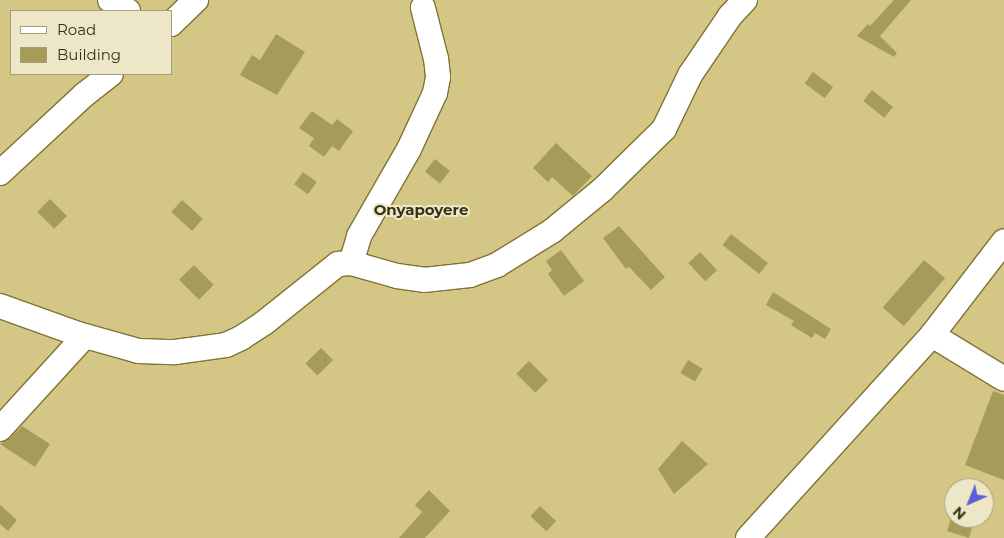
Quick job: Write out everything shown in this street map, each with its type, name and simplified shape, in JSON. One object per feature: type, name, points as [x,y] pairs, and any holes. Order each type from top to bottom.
[{"type":"street","points":[[110,0],[126,10]]},
{"type":"street","points":[[172,23],[196,0]]},
{"type":"street","points":[[0,306],[85,336],[139,351],[175,352],[226,345],[264,323],[338,264],[351,262],[397,276],[424,280],[470,275],[497,265],[525,250],[602,190],[664,129],[693,69],[730,16],[744,0]]},
{"type":"street","points":[[351,262],[360,236],[409,149],[435,94],[438,77],[436,59],[424,8]]},
{"type":"street","points":[[0,173],[84,95],[110,75]]},
{"type":"street","points":[[748,538],[932,335],[1004,241]]},
{"type":"street","points":[[932,335],[1004,379]]},
{"type":"street","points":[[0,429],[85,336]]},
{"type":"building","points":[[894,0],[911,0],[880,36],[897,53],[894,57],[857,36],[868,24],[870,26]]},
{"type":"building","points":[[276,34],[305,52],[277,95],[240,75],[252,55],[260,60]]},
{"type":"building","points":[[813,72],[833,87],[825,98],[805,83]]},
{"type":"building","points":[[872,90],[893,107],[884,118],[863,101]]},
{"type":"building","points":[[312,111],[332,125],[337,119],[353,131],[339,151],[332,146],[324,157],[309,146],[314,138],[299,128]]},
{"type":"building","points":[[556,143],[592,176],[573,196],[552,177],[548,182],[533,168]]},
{"type":"building","points":[[435,159],[450,171],[440,183],[425,171]]},
{"type":"building","points":[[303,172],[317,182],[308,194],[294,184]]},
{"type":"building","points":[[50,199],[67,216],[54,229],[37,212]]},
{"type":"building","points":[[182,200],[203,219],[192,231],[171,212]]},
{"type":"building","points":[[619,226],[665,277],[651,290],[629,267],[626,269],[603,238]]},
{"type":"building","points":[[731,234],[768,263],[759,274],[722,245]]},
{"type":"building","points":[[561,250],[584,281],[564,296],[548,274],[552,270],[546,261]]},
{"type":"building","points":[[700,252],[717,270],[705,281],[688,263]]},
{"type":"building","points":[[924,260],[945,278],[904,326],[883,308]]},
{"type":"building","points":[[194,265],[214,285],[199,300],[179,280]]},
{"type":"building","points":[[773,292],[831,329],[825,339],[815,333],[812,338],[791,325],[794,321],[766,305]]},
{"type":"building","points":[[321,348],[333,360],[317,376],[305,364]]},
{"type":"building","points":[[688,360],[703,369],[695,382],[680,373]]},
{"type":"building","points":[[529,361],[548,380],[535,393],[516,374]]},
{"type":"building","points":[[993,391],[1004,395],[1004,480],[965,465]]},
{"type":"building","points":[[22,426],[50,444],[35,467],[0,444],[10,438]]},
{"type":"building","points":[[682,441],[708,464],[674,494],[658,469]]},
{"type":"building","points":[[429,490],[450,511],[425,538],[399,538],[422,512],[415,505]]},
{"type":"building","points":[[0,505],[17,520],[8,531],[0,524]]},
{"type":"building","points":[[540,506],[556,521],[547,531],[530,516]]},
{"type":"building","points":[[948,528],[972,528],[969,538],[947,531]]},
{"type":"district","name":"Onyapoyere","points":[[421,210]]}]
